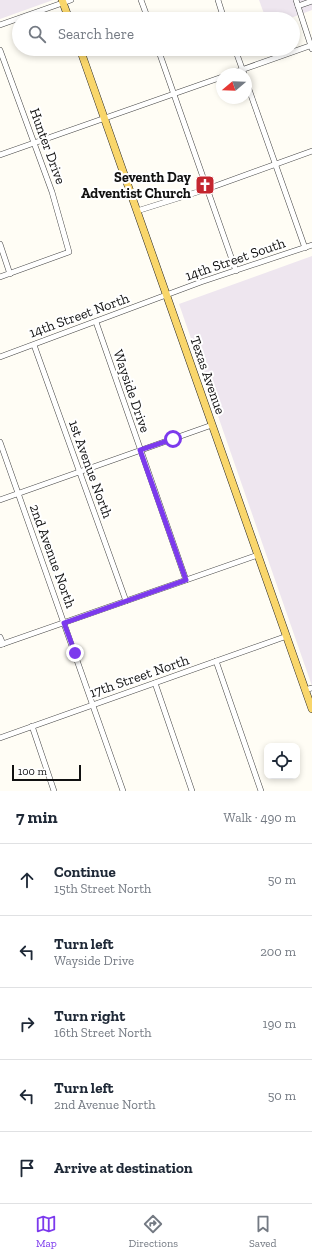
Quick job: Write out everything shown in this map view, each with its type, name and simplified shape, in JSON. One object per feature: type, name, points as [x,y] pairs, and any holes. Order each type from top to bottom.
[{"type":"main road","points":[[63,1],[67,12]]},
{"type":"main road","name":"Texas Avenue","points":[[82,56],[258,555],[287,636],[309,689],[312,709]]},
{"type":"street","points":[[34,12],[63,1],[71,0]]},
{"type":"street","points":[[141,0],[145,12]]},
{"type":"street","points":[[218,0],[222,12]]},
{"type":"street","points":[[296,0],[312,47],[300,51]]},
{"type":"street","points":[[298,6],[312,1]]},
{"type":"street","points":[[0,25],[12,20]]},
{"type":"street","name":"Hunter Drive","points":[[0,50],[52,192],[69,251],[10,274]]},
{"type":"street","points":[[160,56],[236,271]]},
{"type":"street","points":[[237,56],[242,68]]},
{"type":"street","points":[[252,69],[287,56]]},
{"type":"street","points":[[0,155],[216,79]]},
{"type":"street","points":[[252,98],[305,248]]},
{"type":"street","points":[[137,211],[207,189],[312,151]]},
{"type":"street","points":[[0,244],[10,274],[0,277]]},
{"type":"street","name":"14th Street South","points":[[166,296],[312,245]]},
{"type":"street","name":"14th Street North","points":[[0,357],[166,296]]},
{"type":"street","name":"Wayside Drive","points":[[96,322],[186,580]]},
{"type":"street","name":"1st Avenue North","points":[[34,345],[126,601]]},
{"type":"street","points":[[0,500],[212,425]]},
{"type":"street","name":"2nd Avenue North","points":[[0,442],[123,791]]},
{"type":"street","points":[[0,637],[1,644],[258,555]]},
{"type":"street","name":"17th Street North","points":[[0,738],[287,636]]},
{"type":"street","points":[[216,662],[261,791]]},
{"type":"street","points":[[155,683],[192,791]]},
{"type":"street","points":[[32,726],[54,791]]},
{"type":"shaded area","points":[[0,0],[53,0],[20,12],[12,12],[12,15],[0,19]]},
{"type":"shaded area","points":[[259,0],[312,0],[312,10],[300,14],[300,12],[263,12]]},
{"type":"shaded area","points":[[312,256],[312,686],[179,304]]},
{"type":"place","name":"Seventh Day Adventist Church","points":[[205,185]]},
{"type":"route","points":[[75,653],[64,623],[186,580],[140,450],[173,439]]}]
